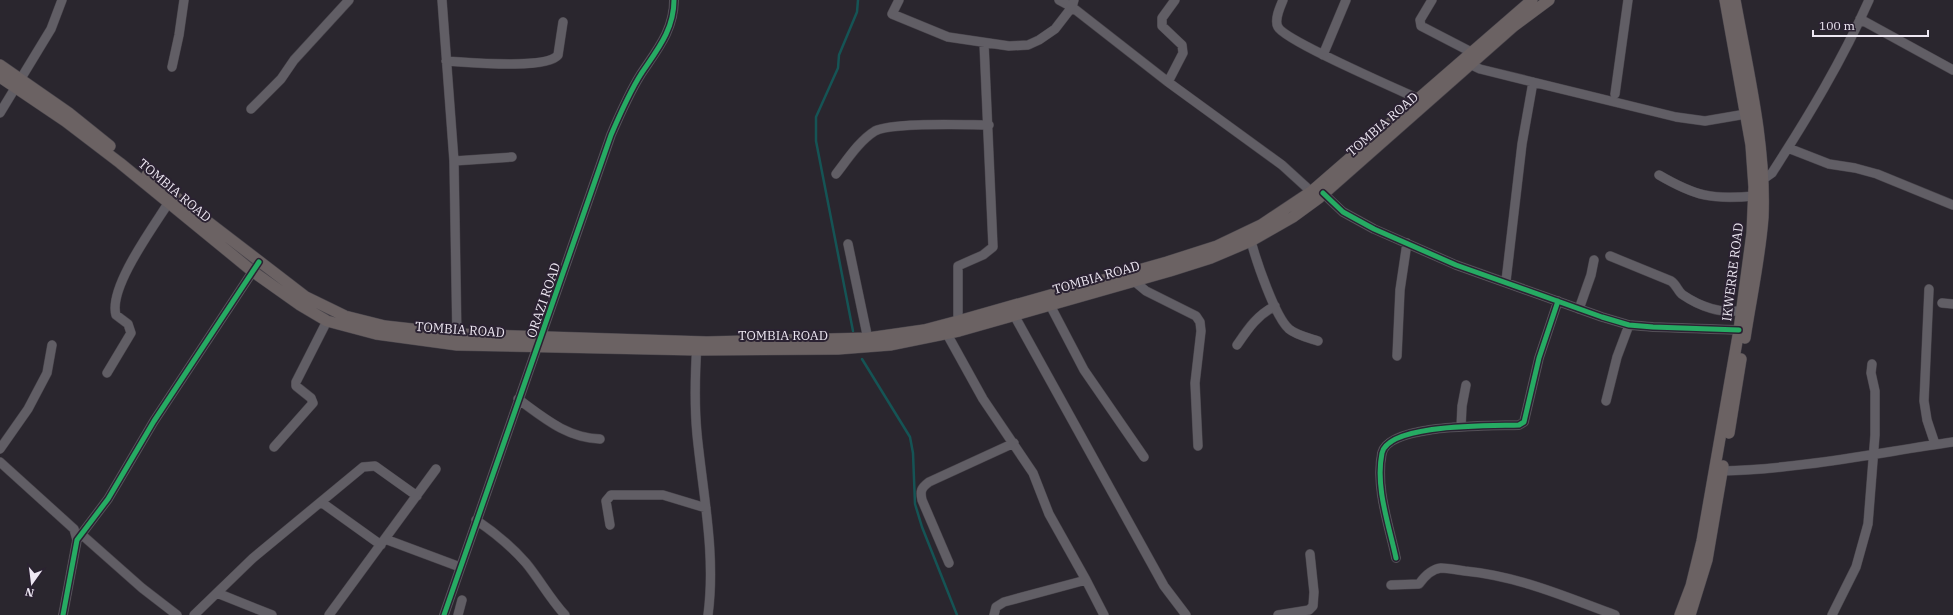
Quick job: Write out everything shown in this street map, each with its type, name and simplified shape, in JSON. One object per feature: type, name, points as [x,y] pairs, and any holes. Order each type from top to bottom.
[{"type":"main road","name":"TOMBIA ROAD","points":[[869,343],[924,330],[958,326],[1014,315],[1211,258],[1251,241],[1293,217],[1476,54],[1532,0]]},
{"type":"main road","name":"TOMBIA ROAD","points":[[1476,54],[1549,0]]},
{"type":"main road","name":"IKWERRE ROAD","points":[[1680,615],[1691,586],[1702,541],[1739,330],[1752,233],[1754,196],[1758,181],[1725,0]]},
{"type":"main road","name":"IKWERRE ROAD","points":[[1690,615],[1707,560],[1761,234],[1757,120],[1735,0]]},
{"type":"main road","name":"TOMBIA ROAD","points":[[0,64],[19,83],[65,121],[169,202],[256,266],[306,297],[345,316],[385,326],[457,340]]},
{"type":"main road","name":"TOMBIA ROAD","points":[[0,77],[19,83],[69,113],[256,266],[300,305],[327,321],[383,335],[457,340],[539,343],[697,346],[836,340],[869,343],[947,334],[958,326],[1217,246],[1261,225],[1318,194]]},
{"type":"street","points":[[0,113],[51,29],[62,0]]},
{"type":"street","points":[[172,68],[184,0]]},
{"type":"street","points":[[251,109],[281,79],[294,60],[350,0]]},
{"type":"street","points":[[442,0],[454,161],[457,340]]},
{"type":"street","name":"ORAZI ROAD","points":[[444,615],[611,135],[627,99],[666,37],[672,21],[674,0]]},
{"type":"street","points":[[898,0],[892,14],[948,38],[1009,46],[1028,45],[1039,40],[1055,29],[1073,4]]},
{"type":"street","points":[[1059,0],[1073,4],[1168,82],[1282,165],[1318,194],[1358,221],[1456,265],[1579,309],[1629,325],[1739,330]]},
{"type":"street","points":[[1168,82],[1183,53],[1182,45],[1162,26],[1162,18],[1175,0]]},
{"type":"street","points":[[1283,0],[1277,19],[1278,26],[1285,33],[1323,54],[1423,101]]},
{"type":"street","points":[[1323,54],[1346,0]]},
{"type":"street","points":[[1432,0],[1420,20],[1420,26],[1476,54]]},
{"type":"street","points":[[1615,94],[1628,0]]},
{"type":"street","points":[[1758,181],[1772,173],[1824,90],[1869,0]]},
{"type":"street","points":[[1860,19],[1953,70]]},
{"type":"street","points":[[446,61],[525,64],[554,60],[558,55],[563,22]]},
{"type":"street","points":[[958,326],[958,266],[983,255],[993,247],[989,125],[984,43]]},
{"type":"street","points":[[1466,63],[1533,82],[1690,120],[1721,119],[1746,114]]},
{"type":"street","points":[[1506,282],[1522,144],[1533,82]]},
{"type":"street","points":[[836,174],[867,137],[877,131],[896,127],[989,125]]},
{"type":"street","points":[[1788,148],[1829,164],[1877,174],[1953,205]]},
{"type":"street","points":[[454,161],[512,157]]},
{"type":"street","points":[[1659,175],[1685,190],[1710,197],[1728,198],[1754,196]]},
{"type":"street","points":[[107,373],[131,333],[130,328],[116,315],[114,308],[118,291],[132,260],[169,202]]},
{"type":"street","points":[[1251,241],[1258,267],[1275,306],[1288,329],[1318,341]]},
{"type":"street","points":[[1397,356],[1400,290],[1407,243]]},
{"type":"street","points":[[848,244],[869,343]]},
{"type":"street","points":[[1610,256],[1671,281],[1676,284],[1682,295],[1713,309],[1733,312],[1741,310]]},
{"type":"street","points":[[1579,309],[1594,260]]},
{"type":"street","points":[[63,615],[79,537],[108,499],[154,421],[256,266]]},
{"type":"street","points":[[1134,281],[1146,291],[1196,316],[1200,322],[1202,331],[1195,383],[1198,446]]},
{"type":"street","points":[[1929,288],[1924,401],[1927,420],[1936,444]]},
{"type":"street","points":[[1396,558],[1380,485],[1382,453],[1388,442],[1397,437],[1423,431],[1461,427],[1519,424],[1524,422],[1539,358],[1558,301]]},
{"type":"street","points":[[1942,303],[1953,304]]},
{"type":"street","points":[[1050,305],[1084,370],[1144,457]]},
{"type":"street","points":[[1238,345],[1249,327],[1262,313],[1275,306]]},
{"type":"street","points":[[1014,315],[1164,586],[1186,615]]},
{"type":"street","points":[[274,447],[313,403],[311,398],[296,386],[296,382],[327,321]]},
{"type":"street","points":[[1606,401],[1615,364],[1629,325]]},
{"type":"street","points":[[947,334],[983,399],[1033,473],[1049,514],[1104,615]]},
{"type":"street","points":[[0,449],[28,409],[46,373],[52,346]]},
{"type":"street","points":[[697,346],[694,376],[697,433],[706,508],[711,572],[708,615]]},
{"type":"street","points":[[1832,615],[1856,567],[1864,543],[1868,524],[1874,454],[1875,413],[1872,364]]},
{"type":"street","points":[[1461,427],[1462,406],[1466,385]]},
{"type":"street","points":[[518,399],[558,428],[580,437],[600,439]]},
{"type":"street","points":[[1722,471],[1760,470],[1802,466],[1953,442]]},
{"type":"street","points":[[949,563],[922,500],[920,492],[922,487],[929,482],[1014,443]]},
{"type":"street","points":[[1,463],[74,529],[79,537],[178,615]]},
{"type":"street","points":[[194,615],[253,558],[357,471],[374,466],[416,496]]},
{"type":"street","points":[[329,615],[436,469]]},
{"type":"street","points":[[610,525],[606,501],[611,495],[663,495],[706,508]]},
{"type":"street","points":[[321,502],[383,542],[460,567]]},
{"type":"street","points":[[476,520],[506,542],[521,558],[565,615]]},
{"type":"street","points":[[1278,615],[1309,610],[1313,606],[1314,592],[1310,554]]},
{"type":"street","points":[[1391,585],[1419,584],[1425,575],[1440,568],[1478,572],[1503,577],[1559,593],[1590,610],[1615,615]]},
{"type":"street","points":[[994,615],[996,607],[1004,602],[1086,580]]},
{"type":"street","points":[[217,593],[272,615]]},
{"type":"street","points":[[458,615],[462,600]]},
{"type":"waterway","points":[[853,331],[816,141],[816,117],[838,68],[839,55],[857,12],[858,0]]},
{"type":"waterway","points":[[862,359],[910,437],[913,453],[915,504],[922,527],[957,615]]},
{"type":"cycle path","points":[[444,615],[611,135],[621,111],[641,74],[664,39],[671,21],[674,0]]},
{"type":"cycle path","points":[[1323,193],[1343,212],[1374,229],[1456,265],[1602,317],[1629,325],[1739,330]]},
{"type":"cycle path","points":[[63,615],[77,540],[108,499],[154,421],[259,262]]},
{"type":"cycle path","points":[[1396,558],[1384,506],[1380,479],[1382,453],[1389,443],[1403,436],[1422,431],[1466,426],[1519,425],[1524,422],[1539,358],[1558,301]]}]
